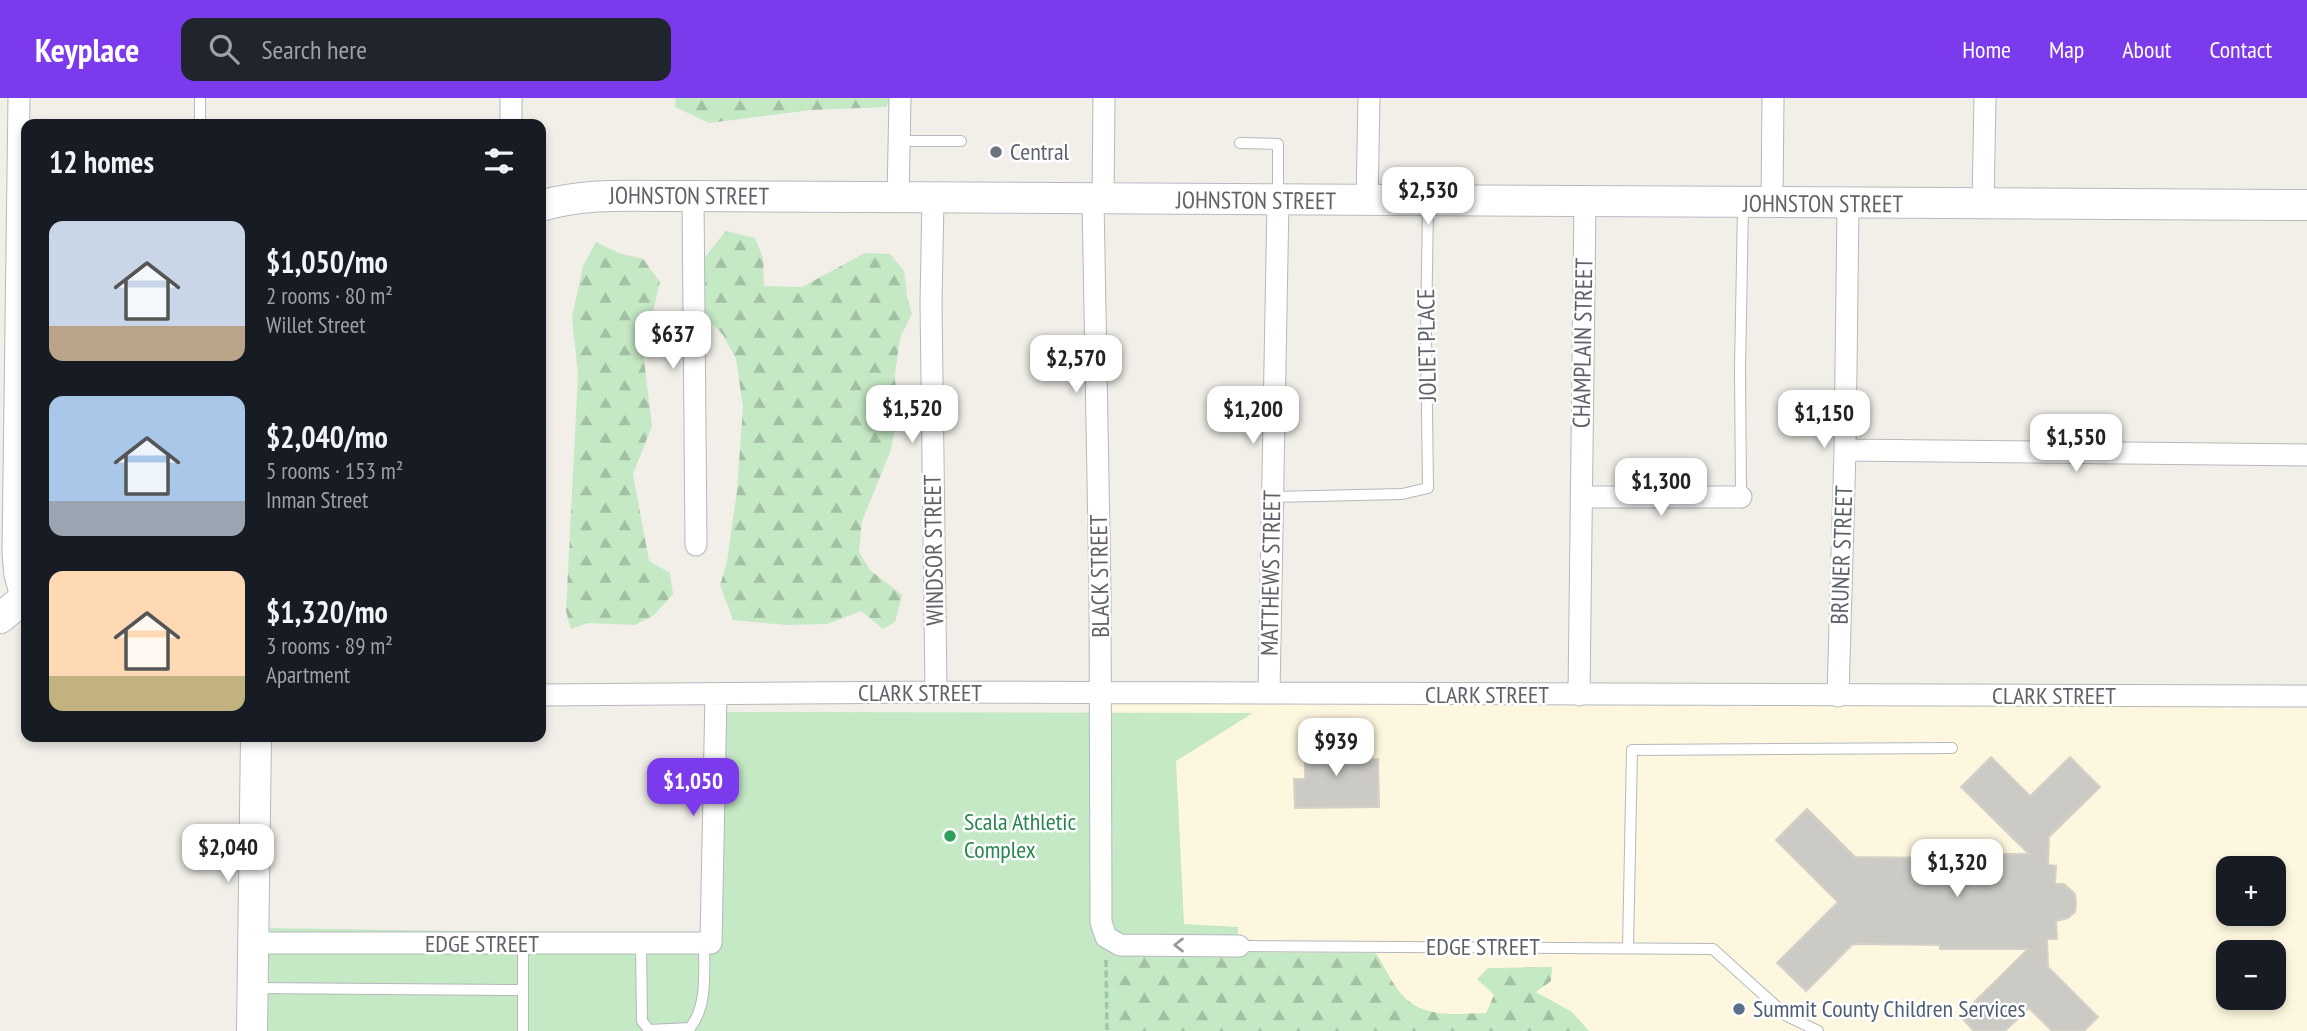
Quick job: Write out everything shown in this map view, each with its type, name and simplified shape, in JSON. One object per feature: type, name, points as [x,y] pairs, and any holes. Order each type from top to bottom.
[{"type":"main road","name":"JOHNSTON STREET","points":[[546,205],[600,197],[1585,201],[1848,205],[2307,205]]},
{"type":"main road","points":[[252,1031],[256,742]]},
{"type":"street","points":[[16,605],[13,553],[19,98]]},
{"type":"street","points":[[511,98],[511,119]]},
{"type":"street","points":[[898,198],[900,98]]},
{"type":"street","name":"BLACK STREET","points":[[1104,98],[1098,199],[1101,922],[1113,941]]},
{"type":"street","points":[[1367,201],[1369,98]]},
{"type":"street","points":[[1772,203],[1773,98]]},
{"type":"street","points":[[1983,205],[1985,98]]},
{"type":"street","points":[[693,197],[696,545]]},
{"type":"street","name":"WINDSOR STREET","points":[[933,199],[931,302],[936,692]]},
{"type":"street","name":"MATTHEWS STREET","points":[[1269,693],[1278,201]]},
{"type":"street","name":"CHAMPLAIN STREET","points":[[1579,695],[1585,201]]},
{"type":"street","name":"BRUNER STREET","points":[[1838,696],[1848,205]]},
{"type":"street","points":[[1845,450],[2307,455]]},
{"type":"street","points":[[1581,497],[1741,497]]},
{"type":"street","name":"CLARK STREET","points":[[546,695],[936,692],[2307,696]]},
{"type":"street","points":[[708,943],[716,694]]},
{"type":"street","name":"EDGE STREET","points":[[1113,941],[1239,946]]},
{"type":"street","name":"EDGE STREET","points":[[253,943],[708,943]]},
{"type":"lane","points":[[200,98],[200,119]]},
{"type":"lane","points":[[899,141],[961,141]]},
{"type":"lane","points":[[1240,143],[1278,144],[1278,201]]},
{"type":"lane","name":"JOLIET PLACE","points":[[1273,497],[1402,494],[1428,488],[1428,202]]},
{"type":"lane","points":[[1741,497],[1743,203]]},
{"type":"lane","points":[[1628,948],[1632,750],[1952,748]]},
{"type":"lane","points":[[641,943],[642,1021],[649,1030],[657,1031],[690,1028],[698,1018],[703,997],[708,943]]},
{"type":"lane","points":[[523,944],[523,1031]]},
{"type":"lane","name":"EDGE STREET","points":[[1239,946],[1713,949],[1787,1016],[1818,1031]]},
{"type":"lane","points":[[252,988],[523,990]]},
{"type":"path","points":[[1107,1031],[1113,941]]},
{"type":"shaded area","points":[[1101,694],[2307,696],[2307,1031],[1240,1031],[1120,945]]},
{"type":"green space","points":[[676,98],[891,98],[886,107],[811,110],[709,123],[675,107]]},
{"type":"green space","points":[[726,231],[755,238],[763,258],[764,286],[802,287],[865,253],[890,254],[904,271],[912,314],[900,338],[895,374],[897,416],[891,450],[862,521],[859,552],[870,570],[902,595],[895,622],[883,629],[861,611],[827,624],[786,625],[733,620],[720,585],[727,562],[737,491],[743,407],[736,359],[723,335],[705,316],[705,257]]},
{"type":"green space","points":[[596,242],[619,253],[643,259],[660,282],[643,352],[652,426],[633,474],[649,561],[670,573],[673,594],[653,616],[635,625],[588,623],[571,629],[566,611],[578,375],[572,317],[583,266]]},
{"type":"green space","name":"Scala Athletic Complex","points":[[727,712],[1253,713],[1176,761],[1184,924],[1238,927],[1240,1031],[265,1031],[265,928],[718,935],[722,726]]},
{"type":"green space","points":[[1125,951],[1376,953],[1407,1000],[1427,1011],[1450,1014],[1486,1013],[1494,995],[1477,979],[1488,968],[1552,967],[1551,981],[1536,992],[1572,1012],[1589,1031],[1116,1031],[1112,1013],[1113,955]]},
{"type":"building","points":[[1305,738],[1343,738],[1343,760],[1378,759],[1379,807],[1295,808],[1294,779],[1305,779]]},
{"type":"building","points":[[1991,757],[2030,796],[2070,757],[2100,787],[2049,837],[2048,865],[2056,866],[2055,884],[2064,884],[2075,894],[2076,904],[2075,912],[2068,918],[2056,921],[2057,939],[2047,939],[2048,967],[2098,1017],[2084,1031],[2052,1031],[2029,1008],[2005,1031],[1974,1031],[1960,1016],[2028,949],[1940,949],[1940,945],[1853,944],[1806,991],[1777,963],[1838,902],[1776,840],[1807,809],[1855,857],[1941,858],[1941,854],[2029,854],[1961,787]]},
{"type":"place","name":"Central","points":[[996,152]]},
{"type":"place","name":"Scala Athletic Complex","points":[[950,836]]},
{"type":"place","name":"Summit County Children Services","points":[[1739,1009]]}]
